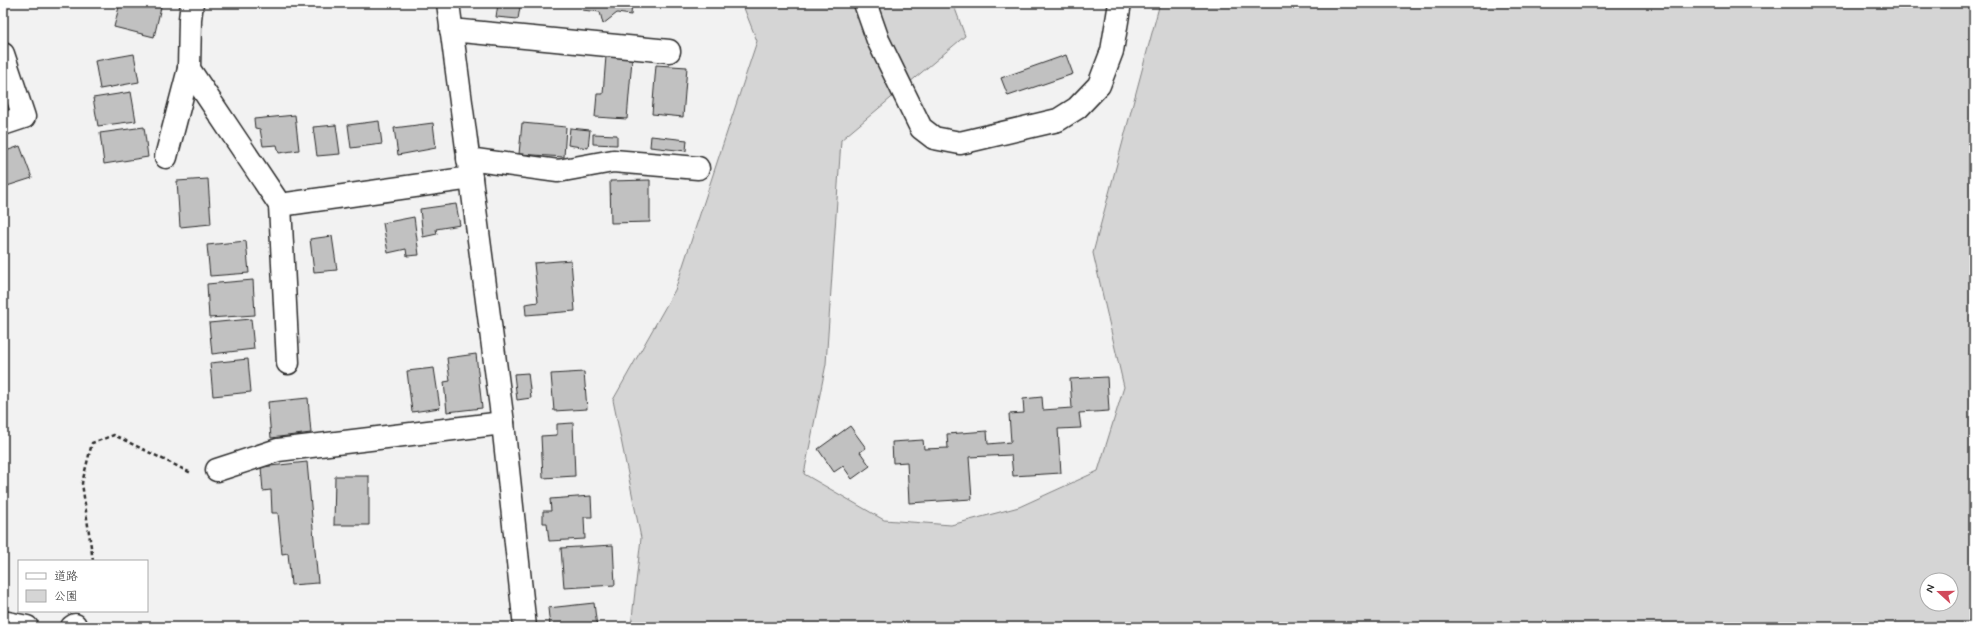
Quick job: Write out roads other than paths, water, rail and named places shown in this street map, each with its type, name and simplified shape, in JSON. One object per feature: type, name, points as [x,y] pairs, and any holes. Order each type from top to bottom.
[{"type":"street","points":[[166,157],[189,69],[190,19],[192,3]]},
{"type":"street","points":[[448,3],[503,423],[525,627]]},
{"type":"street","points":[[865,3],[878,40],[921,128],[934,138],[960,143],[1058,120],[1077,108],[1099,85],[1112,51],[1120,3]]},
{"type":"street","points":[[452,30],[669,51]]},
{"type":"street","points":[[3,54],[24,117],[3,124]]},
{"type":"street","points":[[189,69],[280,205],[288,363]]},
{"type":"street","points":[[280,205],[470,168],[558,171],[613,161],[698,168]]},
{"type":"street","points":[[217,470],[278,450],[503,423]]},
{"type":"street","points":[[3,622],[27,627]]}]
